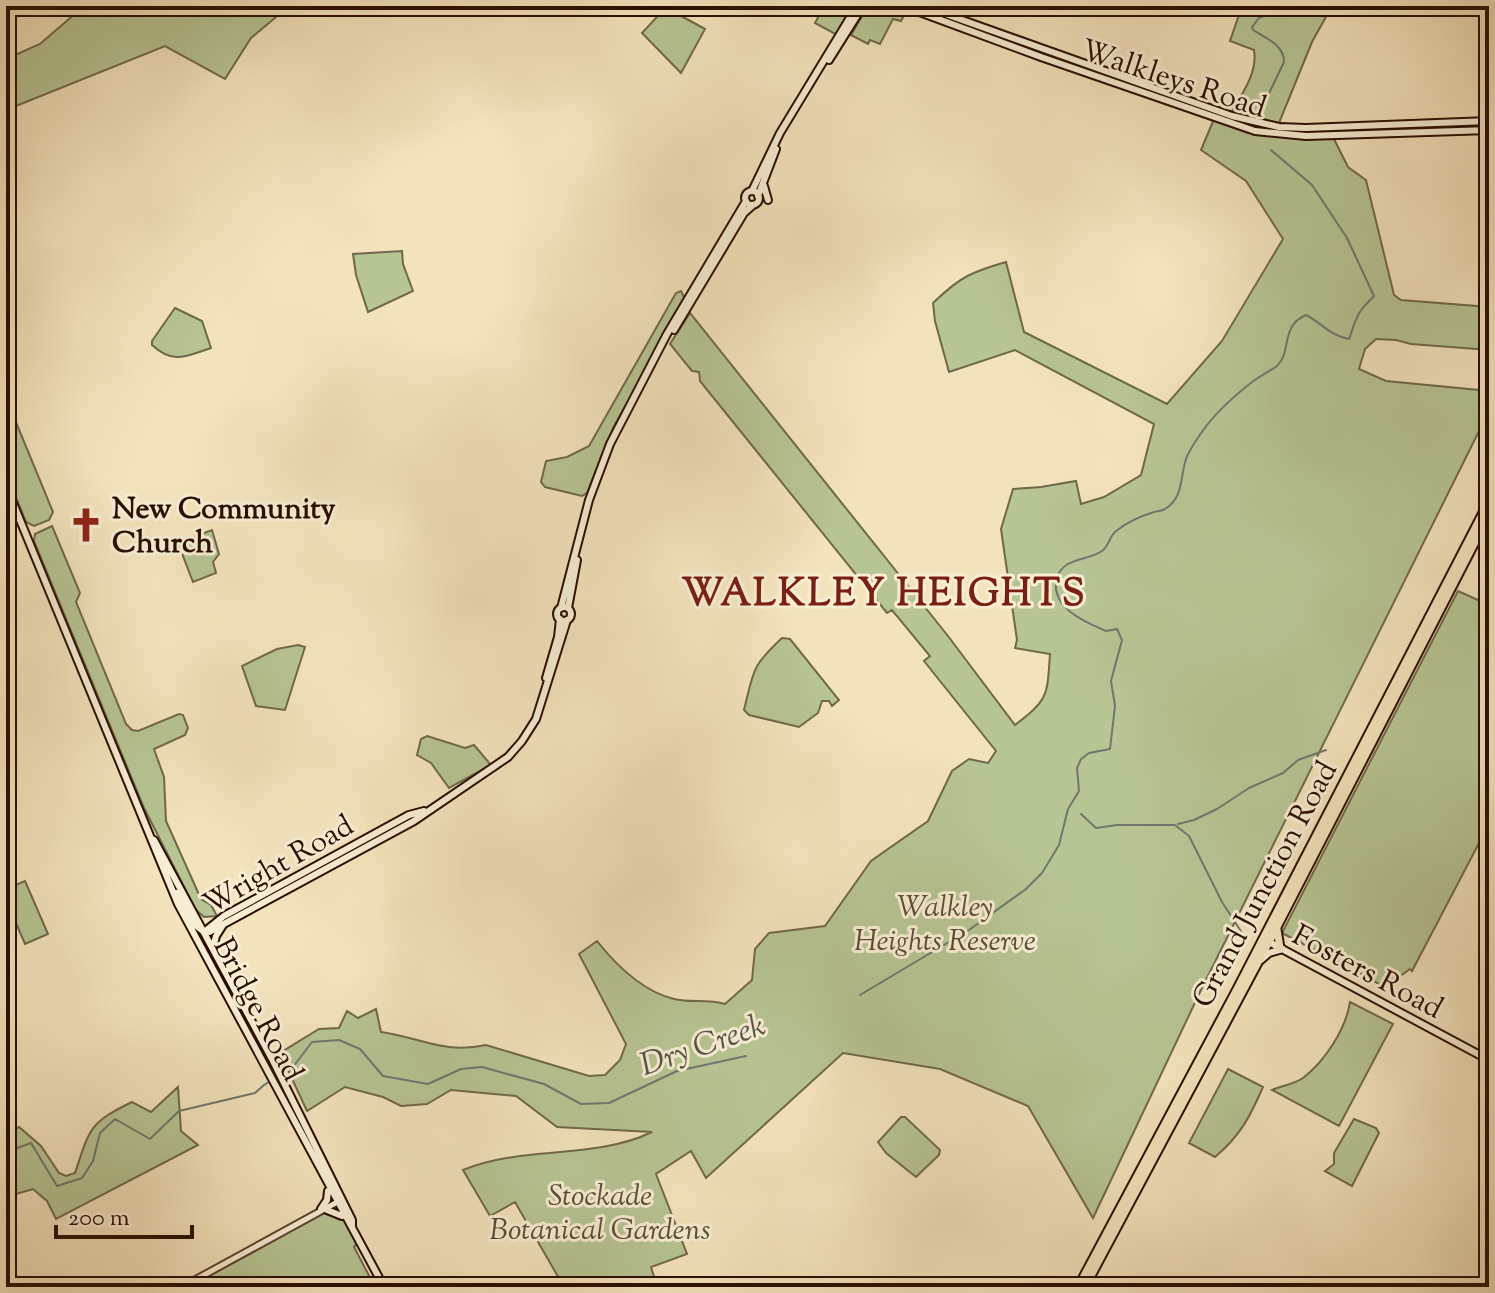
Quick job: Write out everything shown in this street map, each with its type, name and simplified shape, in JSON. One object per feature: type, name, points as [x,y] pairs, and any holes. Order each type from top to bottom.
[{"type":"highway","name":"Grand Junction Road","points":[[1078,1287],[1090,1272],[1259,961],[1266,941],[1277,927],[1489,501]]},
{"type":"highway","name":"Grand Junction Road","points":[[1085,1287],[1090,1272],[1489,515]]},
{"type":"highway","points":[[1277,927],[1281,949]]},
{"type":"main road","points":[[749,203],[757,202],[755,193],[783,131],[815,74],[860,6]]},
{"type":"main road","name":"Walkleys Road","points":[[903,6],[1196,113],[1265,133],[1306,136],[1489,130]]},
{"type":"main road","name":"Walkleys Road","points":[[923,6],[1221,113],[1265,124],[1306,128],[1489,121]]},
{"type":"main road","points":[[768,200],[764,187],[783,131]]},
{"type":"main road","points":[[755,193],[774,156]]},
{"type":"main road","points":[[564,608],[571,614],[563,620],[557,613],[564,608],[589,500],[606,452],[664,342],[708,276],[744,213],[749,203],[747,194],[755,193]]},
{"type":"main road","name":"Bridge Road","points":[[6,486],[166,876],[211,968],[328,1186],[340,1201]]},
{"type":"main road","name":"Wright Road","points":[[204,932],[414,821],[508,757],[526,736],[540,705],[550,658],[563,620]]},
{"type":"main road","name":"Bridge Road","points":[[150,833],[290,1094],[340,1201]]},
{"type":"main road","points":[[166,876],[194,924],[204,932],[203,942],[211,968]]},
{"type":"main road","points":[[193,912],[206,920],[223,920],[213,949]]},
{"type":"main road","name":"Fosters Road","points":[[1266,941],[1489,1060]]},
{"type":"main road","points":[[1259,961],[1281,949]]},
{"type":"main road","points":[[228,999],[237,994]]},
{"type":"main road","points":[[282,1099],[290,1094]]},
{"type":"main road","points":[[294,1122],[302,1118]]},
{"type":"main road","points":[[328,1186],[324,1210],[334,1211],[345,1218],[384,1287]]},
{"type":"main road","points":[[340,1201],[345,1218]]},
{"type":"main road","points":[[340,1201],[352,1220],[352,1227]]},
{"type":"street","points":[[182,1287],[340,1201]]},
{"type":"green space","points":[[84,6],[288,7],[251,38],[225,79],[165,46],[6,110],[6,59],[40,44]]},
{"type":"green space","points":[[663,6],[705,29],[681,73],[642,33]]},
{"type":"green space","points":[[824,6],[852,6],[837,35],[815,23]]},
{"type":"green space","points":[[868,6],[893,6],[906,12],[901,21],[893,19],[880,44],[870,40],[868,44],[851,35]]},
{"type":"green space","points":[[1242,6],[1332,6],[1312,42],[1279,123],[1232,111],[1248,82],[1255,58],[1254,50],[1230,41]]},
{"type":"green space","points":[[1214,119],[1272,134],[1332,135],[1348,167],[1366,180],[1394,295],[1401,300],[1489,307],[1489,350],[1376,339],[1365,349],[1359,369],[1386,381],[1489,391],[1489,411],[1201,990],[1093,1218],[1028,1106],[940,1069],[843,1053],[706,1178],[691,1151],[656,1174],[687,1254],[651,1267],[657,1286],[604,1287],[599,1278],[564,1287],[515,1202],[490,1216],[463,1170],[510,1157],[606,1146],[652,1132],[557,1127],[516,1096],[451,1090],[427,1104],[401,1106],[383,1097],[345,1087],[307,1111],[280,1053],[319,1029],[339,1028],[347,1011],[358,1018],[376,1009],[381,1032],[458,1048],[486,1045],[589,1076],[605,1075],[620,1060],[626,1044],[579,954],[597,941],[621,968],[651,990],[674,999],[725,1004],[752,980],[755,949],[769,933],[825,926],[871,861],[928,821],[952,771],[969,759],[988,763],[996,751],[924,661],[930,656],[892,610],[887,613],[700,381],[699,372],[692,371],[670,344],[690,313],[948,636],[1015,725],[1044,696],[1050,654],[1015,648],[1017,640],[1001,529],[1013,489],[1076,481],[1081,504],[1104,497],[1141,475],[1154,424],[1015,350],[949,372],[933,303],[966,276],[1006,262],[1024,332],[1167,404],[1222,341],[1283,239],[1246,181],[1201,150]]},
{"type":"green space","points":[[402,251],[403,264],[413,291],[368,312],[353,254]]},
{"type":"green space","points":[[681,291],[685,299],[613,428],[587,493],[582,496],[545,487],[541,482],[546,461],[567,457],[589,446],[676,293]]},
{"type":"green space","points":[[175,308],[202,321],[211,348],[174,357],[152,345]]},
{"type":"green space","points":[[6,398],[53,512],[49,520],[34,526],[26,522],[6,473]]},
{"type":"green space","points":[[52,526],[80,593],[76,602],[126,724],[138,731],[183,715],[188,728],[185,735],[154,749],[164,777],[166,821],[201,899],[211,905],[217,916],[204,917],[196,910],[144,808],[34,541],[35,534]]},
{"type":"green space","points":[[212,530],[219,554],[213,562],[216,573],[193,582],[178,543]]},
{"type":"green space","points":[[1458,591],[1489,605],[1489,824],[1412,971],[1410,969],[1385,987],[1282,933]]},
{"type":"green space","points":[[782,638],[790,639],[839,700],[832,706],[829,701],[822,701],[818,713],[799,727],[749,715],[744,710],[755,670]]},
{"type":"green space","points":[[298,645],[305,647],[285,710],[256,706],[242,666],[277,649]]},
{"type":"green space","points":[[427,736],[465,748],[474,745],[491,765],[449,788],[431,763],[417,755],[421,739]]},
{"type":"green space","points":[[25,881],[48,934],[25,944],[6,900],[6,889]]},
{"type":"green space","points":[[1350,1002],[1393,1024],[1339,1126],[1272,1090],[1299,1080],[1319,1063],[1339,1033]]},
{"type":"green space","points":[[1228,1069],[1263,1087],[1244,1125],[1215,1157],[1189,1143]]},
{"type":"green space","points":[[178,1087],[181,1131],[198,1145],[56,1219],[47,1201],[33,1189],[6,1197],[6,1134],[19,1127],[41,1146],[59,1173],[66,1176],[75,1173],[88,1136],[99,1122],[132,1102],[151,1112]]},
{"type":"green space","points":[[901,1117],[905,1117],[940,1150],[939,1155],[916,1177],[886,1153],[878,1142]]},
{"type":"green space","points":[[1354,1119],[1376,1128],[1379,1133],[1352,1186],[1325,1171],[1334,1164],[1334,1153]]},
{"type":"green space","points":[[327,1210],[345,1218],[360,1240],[354,1247],[375,1287],[182,1287]]},
{"type":"waterway","name":"Dry Creek","points":[[1262,108],[1284,62],[1278,47],[1252,27],[1259,18],[1287,6]]},
{"type":"waterway","name":"Dry Creek","points":[[860,995],[969,930],[1026,889],[1042,873],[1059,845],[1068,809],[1079,791],[1077,768],[1081,759],[1089,753],[1110,749],[1115,706],[1111,681],[1122,640],[1117,629],[1106,631],[1079,618],[1063,605],[1056,588],[1060,571],[1070,563],[1102,551],[1114,533],[1124,525],[1172,504],[1179,491],[1185,461],[1201,433],[1233,398],[1277,366],[1284,354],[1289,332],[1298,320],[1306,315],[1331,332],[1349,339],[1363,307],[1374,296],[1347,238],[1312,185],[1271,150]]},
{"type":"waterway","points":[[1178,824],[1217,809],[1249,788],[1283,773],[1298,760],[1326,750]]},
{"type":"waterway","points":[[1081,814],[1096,828],[1175,825],[1189,836],[1222,902],[1244,936]]},
{"type":"waterway","name":"Dry Creek","points":[[6,1152],[31,1143],[57,1186],[82,1178],[93,1161],[100,1133],[115,1119],[150,1139],[179,1111],[255,1093],[293,1067],[312,1042],[339,1040],[360,1049],[383,1076],[428,1084],[461,1069],[482,1067],[544,1084],[581,1104],[609,1103],[677,1071],[746,1056]]},
{"type":"place","name":"New Community Church","points":[[86,525]]},
{"type":"district","name":"WALKLEY HEIGHTS","points":[[884,592]]},
{"type":"park label","name":"Walkley Heights Reserve","points":[[945,923]]},
{"type":"park label","name":"Stockade Botanical Gardens","points":[[600,1212]]}]
